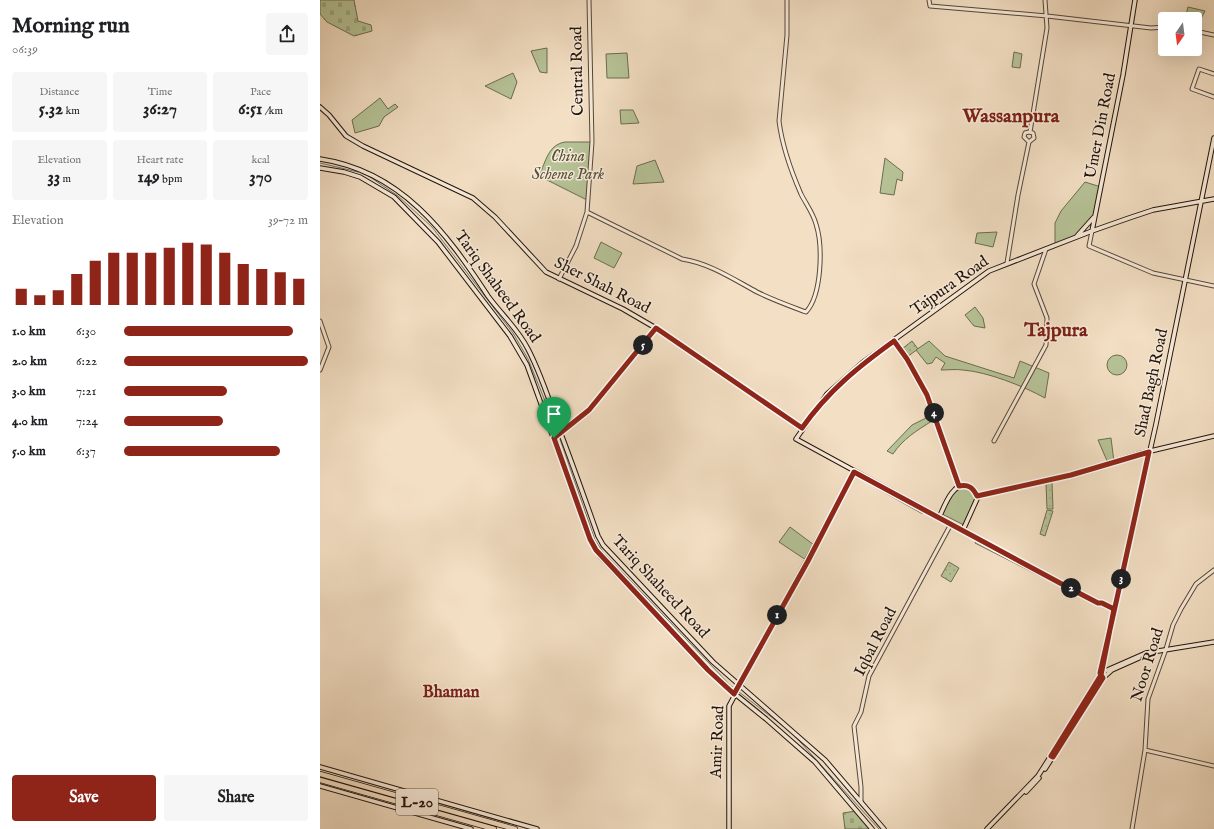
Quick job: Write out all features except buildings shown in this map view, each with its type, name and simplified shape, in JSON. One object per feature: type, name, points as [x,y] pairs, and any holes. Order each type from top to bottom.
[{"type":"highway","name":"L-20","points":[[320,774],[515,829]]},
{"type":"highway","name":"L-20","points":[[320,780],[494,829]]},
{"type":"main road","name":"Umer Din Road","points":[[1092,230],[1135,0]]},
{"type":"main road","name":"Sher Shah Road","points":[[320,107],[329,115],[346,136],[363,146],[473,198],[495,217],[546,272],[559,280],[624,309],[656,328],[802,428]]},
{"type":"main road","name":"Shad Bagh Road","points":[[1102,676],[1114,609],[1186,281],[1214,138]]},
{"type":"main road","name":"Tariq Shaheed Road","points":[[320,159],[362,169],[386,182],[416,205],[438,226],[489,297],[523,339],[549,398],[598,536],[603,545],[713,662],[738,686],[809,744],[884,829]]},
{"type":"main road","name":"Tariq Shaheed Road","points":[[320,168],[344,172],[377,186],[394,197],[438,242],[518,349],[527,365],[590,539],[596,550],[708,670],[807,755],[872,829]]},
{"type":"main road","name":"Tajpura Road","points":[[854,472],[796,439],[802,428],[828,394],[862,363],[982,275],[1007,263],[1092,230],[1153,210],[1214,199]]},
{"type":"main road","points":[[1076,236],[1095,216]]},
{"type":"main road","points":[[977,496],[1071,475],[1149,452],[1214,436]]},
{"type":"main road","points":[[854,472],[1098,603],[1102,603],[1114,609]]},
{"type":"main road","name":"Amir Road","points":[[729,829],[728,710],[734,693],[854,472]]},
{"type":"main road","points":[[939,518],[953,491],[959,486],[969,486],[975,491],[977,496],[976,503],[963,530]]},
{"type":"main road","points":[[990,829],[1032,786],[1102,676],[1146,655],[1166,650],[1214,643]]},
{"type":"main road","points":[[987,829],[1034,780],[1052,756]]},
{"type":"main road","points":[[320,767],[537,829]]},
{"type":"main road","points":[[320,786],[471,829]]},
{"type":"main road","points":[[854,808],[860,802]]},
{"type":"street","name":"Central Road","points":[[559,280],[576,246],[587,212],[592,142],[589,0]]},
{"type":"street","points":[[587,212],[682,259],[711,268],[759,292],[806,312],[813,301],[820,266],[816,222],[795,178],[781,135],[779,121],[787,38],[787,0]]},
{"type":"street","points":[[929,0],[930,6],[1158,28]]},
{"type":"street","points":[[1030,132],[1047,28],[1045,0]]},
{"type":"street","points":[[1202,32],[1214,35]]},
{"type":"street","points":[[1214,74],[1199,69],[1192,89],[1214,97]]},
{"type":"street","points":[[1029,142],[1024,139],[1024,136],[1026,132],[1030,132]]},
{"type":"street","points":[[1007,263],[1018,195],[1029,142],[1034,138],[1034,135],[1030,132]]},
{"type":"street","points":[[1092,230],[1089,246],[1147,270],[1186,281],[1214,286]]},
{"type":"street","points":[[994,441],[1046,345],[1048,318],[1034,284],[1046,249]]},
{"type":"street","points":[[320,321],[329,348],[320,370]]},
{"type":"street","points":[[554,438],[561,434],[589,410],[656,328]]},
{"type":"street","points":[[894,341],[927,395],[959,486]]},
{"type":"street","name":"Iqbal Road","points":[[860,802],[862,793],[854,726],[861,710],[869,676],[951,524]]},
{"type":"street","name":"Noor Road","points":[[1132,829],[1145,750],[1148,699],[1166,650],[1173,625],[1181,609],[1196,584],[1214,570]]},
{"type":"street","points":[[1145,750],[1214,766]]},
{"type":"green space","points":[[320,0],[354,0],[358,21],[371,25],[372,31],[354,36],[327,22],[320,14]]},
{"type":"green space","points":[[1188,7],[1205,11],[1202,17],[1202,12],[1187,12]]},
{"type":"green space","points":[[547,48],[547,73],[540,72],[531,51]]},
{"type":"green space","points":[[1014,52],[1022,54],[1020,68],[1012,67]]},
{"type":"green space","points":[[627,53],[629,78],[607,78],[606,54]]},
{"type":"green space","points":[[513,73],[517,82],[511,99],[485,86]]},
{"type":"green space","points":[[380,98],[388,109],[395,104],[398,107],[384,117],[379,126],[355,133],[352,120]]},
{"type":"green space","points":[[620,110],[633,110],[639,123],[621,124]]},
{"type":"green space","name":"China Scheme Park","points":[[565,142],[592,142],[587,200],[539,176],[551,150],[555,146]]},
{"type":"green space","points":[[885,158],[903,172],[902,181],[897,179],[894,195],[880,193]]},
{"type":"green space","points":[[655,160],[664,182],[633,184],[637,166]]},
{"type":"green space","points":[[1085,182],[1101,187],[1095,216],[1072,238],[1055,245],[1055,223],[1061,211]]},
{"type":"green space","points":[[997,232],[993,247],[975,243],[977,233]]},
{"type":"green space","points":[[601,242],[622,253],[614,268],[594,258]]},
{"type":"green space","points":[[975,307],[983,318],[985,328],[974,326],[965,315]]},
{"type":"green space","points":[[912,341],[918,349],[907,357],[902,349]]},
{"type":"green space","points":[[929,341],[945,356],[1014,378],[1020,361],[1049,373],[1045,398],[1016,384],[973,371],[941,370],[945,363],[936,357],[932,363],[927,364],[916,350]]},
{"type":"green space","points":[[1117,355],[1124,358],[1127,365],[1124,372],[1117,375],[1110,372],[1107,365],[1110,358]]},
{"type":"green space","points":[[930,416],[932,421],[915,432],[893,454],[887,451],[912,425]]},
{"type":"green space","points":[[1111,438],[1114,462],[1108,463],[1098,440]]},
{"type":"green space","points":[[857,477],[859,477],[923,513],[921,513]]},
{"type":"green space","points":[[1052,483],[1053,509],[1047,509],[1046,484]]},
{"type":"green space","points":[[961,487],[972,490],[976,499],[964,525],[942,514],[955,490]]},
{"type":"green space","points":[[1047,510],[1053,511],[1045,536],[1040,534]]},
{"type":"green space","points":[[790,527],[814,545],[806,560],[779,542]]},
{"type":"green space","points":[[976,540],[1042,575],[1042,577],[975,543]]},
{"type":"green space","points":[[949,562],[959,568],[951,582],[941,576]]},
{"type":"green space","points":[[856,811],[872,829],[845,829],[843,813]]},
{"type":"waterway","points":[[320,163],[358,172]]},
{"type":"waterway","points":[[367,175],[398,196],[432,227],[513,333],[528,359],[558,433]]},
{"type":"waterway","points":[[559,436],[595,540],[603,552],[730,685],[792,733],[879,829]]},
{"type":"district","name":"Wassanpura","points":[[1011,116]]},
{"type":"district","name":"Tajpura","points":[[1056,330]]},
{"type":"district","name":"Bhaman","points":[[451,692]]},
{"type":"route","points":[[554,438],[573,425],[589,410],[656,328],[802,428],[828,394],[862,363],[894,341],[907,359],[927,395],[959,486],[969,486],[975,491],[977,496],[1071,475],[1149,452],[1100,673],[1103,678],[1066,738],[1053,757],[1051,756],[1101,675],[1100,673],[1114,609],[1102,603],[1098,603],[1073,590],[854,472],[808,561],[734,694],[708,670],[600,556],[590,539],[554,438]]}]
